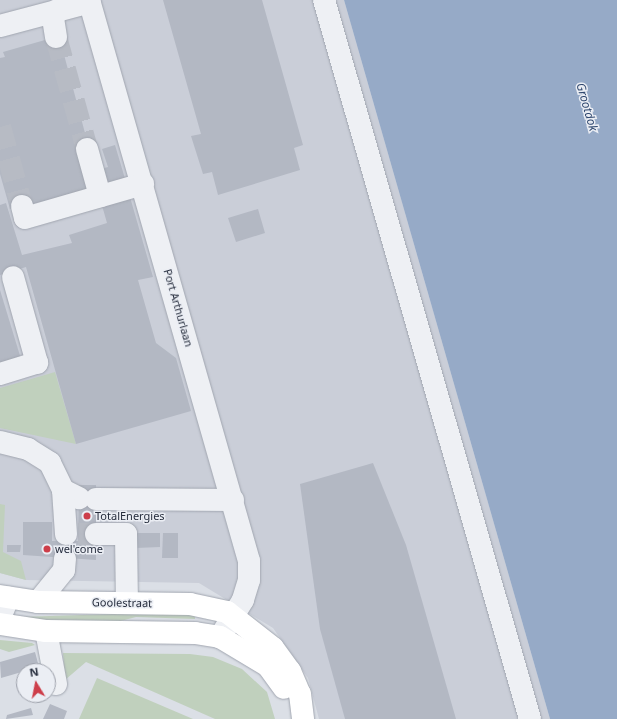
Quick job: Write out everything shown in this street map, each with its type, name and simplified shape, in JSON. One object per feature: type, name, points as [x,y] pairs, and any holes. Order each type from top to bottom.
[{"type":"main road","name":"Goolestraat","points":[[4,597],[38,602],[190,604],[235,616]]},
{"type":"main road","points":[[235,616],[273,648],[290,671],[300,694],[303,718]]},
{"type":"main road","points":[[0,624],[46,631],[195,633],[220,637],[268,666],[303,718]]},
{"type":"street","points":[[324,0],[530,719]]},
{"type":"street","points":[[0,26],[90,1]]},
{"type":"street","name":"Port Arthurlaan","points":[[90,1],[233,500],[249,561],[249,580],[235,616],[220,637]]},
{"type":"street","points":[[56,11],[53,19],[56,37]]},
{"type":"street","points":[[87,149],[100,196]]},
{"type":"street","points":[[22,206],[25,218],[143,184]]},
{"type":"street","points":[[0,374],[37,363],[13,277]]},
{"type":"street","points":[[0,442],[28,449],[50,463],[79,496],[233,500]]},
{"type":"street","points":[[38,602],[64,570],[74,540],[79,496]]},
{"type":"street","points":[[74,540],[126,534],[127,603]]},
{"type":"street","points":[[0,618],[4,597]]},
{"type":"street","points":[[46,631],[52,663]]},
{"type":"shaded area","points":[[0,0],[344,0],[550,719],[319,719],[308,678],[273,628],[199,583],[26,580],[0,573]]},
{"type":"green space","points":[[55,372],[76,444],[0,428],[0,388]]},
{"type":"green space","points":[[0,504],[5,505],[3,552],[21,561],[26,580],[0,573]]},
{"type":"green space","points":[[177,612],[195,615],[195,619],[136,617],[109,624],[87,624],[18,617]]},
{"type":"green space","points":[[0,640],[32,643],[35,645],[9,652],[0,649]]},
{"type":"green space","points":[[63,653],[190,654],[213,657],[242,669],[267,692],[275,719],[215,719],[86,662],[65,680]]},
{"type":"green space","points":[[97,678],[193,719],[79,719]]},
{"type":"water","name":"Grootdok","points":[[344,0],[617,0],[617,719],[550,719]]},
{"type":"building","points":[[163,0],[262,0],[303,145],[294,148],[300,170],[218,195],[212,172],[203,174],[191,136],[201,134]]},
{"type":"building","points":[[59,36],[89,148],[92,190],[10,209],[0,174],[0,58],[5,57],[3,52]]},
{"type":"building","points":[[115,145],[126,182],[107,188],[101,169],[108,167],[102,149]]},
{"type":"building","points":[[130,197],[153,277],[138,280],[156,343],[176,358],[191,411],[76,444],[26,267],[0,275],[0,205],[6,203],[22,255],[72,243],[69,235],[107,223],[101,202]]},
{"type":"building","points":[[258,209],[265,233],[236,242],[228,218]]},
{"type":"building","points":[[0,290],[21,359],[0,365]]},
{"type":"building","points":[[373,463],[406,545],[456,719],[345,719],[320,629],[300,484]]},
{"type":"building","name":"TotalEnergies","points":[[79,485],[96,485],[96,560],[23,555],[23,522],[52,522],[52,541],[78,541]]},
{"type":"building","points":[[136,533],[160,533],[160,547],[136,548]]},
{"type":"building","points":[[163,533],[178,533],[178,558],[162,558]]},
{"type":"building","points":[[7,545],[21,545],[20,552],[7,552]]},
{"type":"building","points":[[35,652],[38,663],[16,663],[16,674],[1,678],[0,662]]},
{"type":"building","points":[[50,704],[67,711],[64,719],[43,719]]},
{"type":"building","points":[[31,708],[33,715],[6,719],[7,715]]},
{"type":"tunnel","points":[[56,37],[87,149]]},
{"type":"tunnel","points":[[0,127],[22,206]]},
{"type":"tunnel","points":[[78,534],[96,534]]},
{"type":"place","name":"TotalEnergies","points":[[87,516]]},
{"type":"place","name":"wel'come","points":[[47,549]]}]
